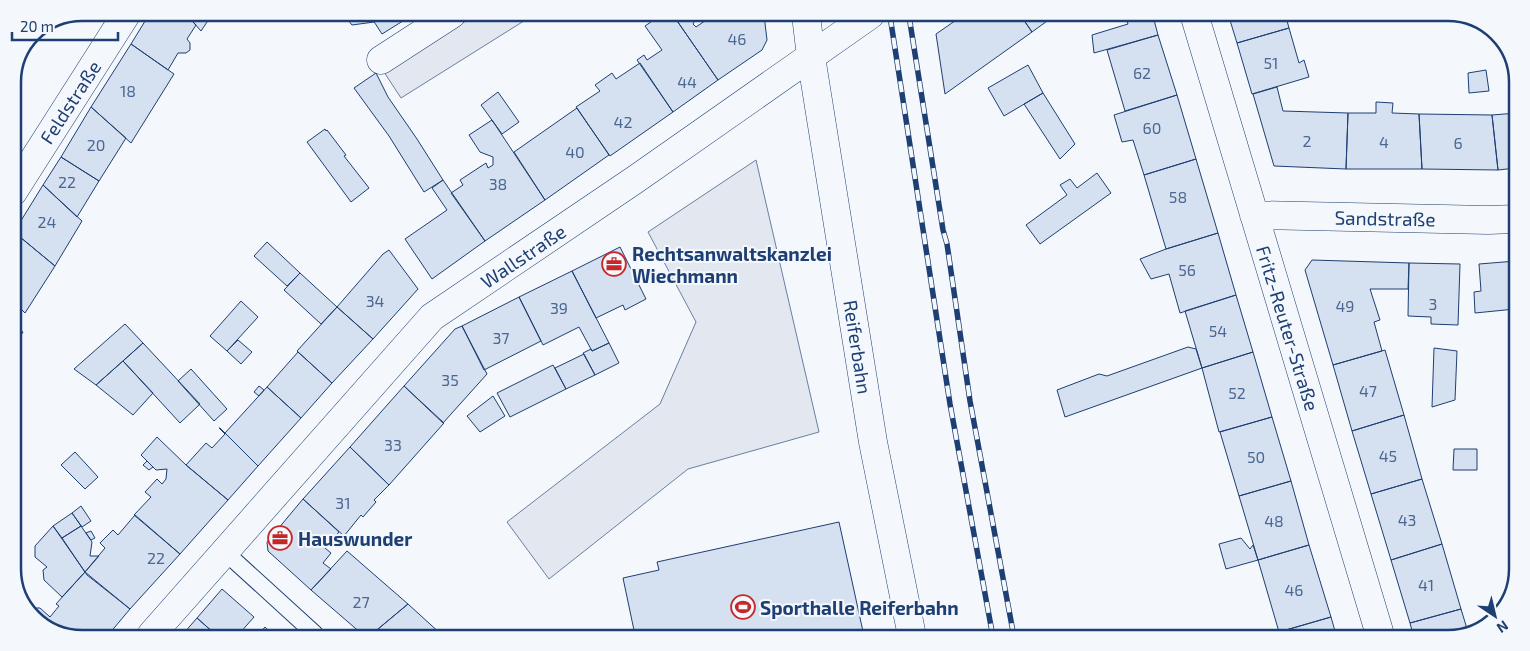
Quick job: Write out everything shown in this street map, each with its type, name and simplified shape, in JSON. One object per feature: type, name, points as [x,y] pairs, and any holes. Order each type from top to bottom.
[{"type":"street","name":"Feldstraße","points":[[21,179],[122,21]]},
{"type":"street","points":[[381,60],[441,21]]},
{"type":"street","name":"Reiferbahn","points":[[807,21],[873,442],[911,630]]},
{"type":"street","name":"Fritz-Reuter-Straße","points":[[1196,21],[1379,630]]},
{"type":"street","name":"Wallstraße","points":[[156,630],[432,317],[636,180],[860,23]]},
{"type":"street","name":"Sandstraße","points":[[1254,215],[1509,219]]},
{"type":"lane","points":[[225,552],[311,630]]},
{"type":"shaded area","points":[[466,21],[524,21],[401,98],[384,72]]},
{"type":"shaded area","points":[[756,160],[819,432],[688,469],[549,579],[507,522],[660,404],[696,322],[648,232]]},
{"type":"building","points":[[145,21],[192,21],[196,25],[187,39],[190,43],[190,50],[186,53],[178,53],[168,70],[131,44]]},
{"type":"building","points":[[192,21],[208,21],[201,31]]},
{"type":"building","points":[[349,21],[374,22],[352,25]]},
{"type":"building","points":[[374,21],[403,21],[382,34]]},
{"type":"building","points":[[652,21],[677,21],[718,80],[673,112],[637,60],[644,55],[647,60],[662,50],[645,26]]},
{"type":"building","points":[[677,21],[695,21],[693,24],[696,27],[705,21],[765,21],[767,40],[762,50],[718,80]]},
{"type":"building","points":[[955,21],[1024,21],[1032,32],[945,94],[936,34]]},
{"type":"building","points":[[1024,21],[1047,21],[1032,32]]},
{"type":"building","points":[[1127,21],[1154,21],[1158,35],[1094,53],[1092,35],[1128,24]]},
{"type":"building","points":[[1230,21],[1287,21],[1289,28],[1237,43]]},
{"type":"building","points":[[1289,28],[1299,63],[1304,60],[1309,77],[1252,94],[1237,43]]},
{"type":"building","points":[[1158,35],[1177,95],[1125,111],[1107,50]]},
{"type":"building","points":[[131,44],[174,74],[131,143],[91,107]]},
{"type":"building","points":[[640,63],[673,112],[610,156],[576,107],[600,91],[595,85],[612,73],[616,79]]},
{"type":"building","points":[[1028,65],[1043,93],[1004,116],[988,88]]},
{"type":"building","points":[[1486,70],[1489,91],[1469,93],[1468,73]]},
{"type":"building","points":[[376,73],[388,97],[443,180],[424,192],[389,136],[354,88]]},
{"type":"building","points":[[1277,87],[1283,111],[1348,113],[1346,169],[1274,166],[1253,94]]},
{"type":"building","points":[[498,92],[519,122],[502,134],[481,105]]},
{"type":"building","points":[[1043,93],[1075,144],[1060,159],[1024,104]]},
{"type":"building","points":[[1177,95],[1196,159],[1144,175],[1133,140],[1122,142],[1114,115]]},
{"type":"building","points":[[1376,102],[1393,103],[1392,113],[1419,114],[1422,169],[1346,169],[1348,113],[1376,113]]},
{"type":"building","points":[[91,107],[126,138],[99,181],[61,157]]},
{"type":"building","points":[[577,108],[609,155],[545,200],[514,152]]},
{"type":"building","points":[[1419,114],[1492,115],[1498,170],[1422,169]]},
{"type":"building","points":[[1509,114],[1509,169],[1498,170],[1492,115]]},
{"type":"building","points":[[492,120],[545,200],[485,241],[451,193],[463,185],[460,180],[486,163],[488,168],[493,165],[493,157],[480,152],[469,135]]},
{"type":"building","points":[[325,129],[369,188],[351,202],[307,142]]},
{"type":"building","points":[[61,157],[99,181],[77,217],[43,185]]},
{"type":"building","points":[[1196,159],[1218,233],[1166,249],[1144,175]]},
{"type":"building","points":[[1097,173],[1111,193],[1040,244],[1026,225],[1067,195],[1060,185],[1070,179],[1077,188]]},
{"type":"building","points":[[443,180],[485,241],[432,279],[405,239],[447,210],[432,188]]},
{"type":"building","points":[[43,185],[82,221],[55,266],[21,238],[21,221]]},
{"type":"building","points":[[1218,233],[1236,295],[1180,313],[1169,274],[1151,279],[1140,259]]},
{"type":"building","points":[[21,238],[55,266],[25,313],[21,309]]},
{"type":"building","points":[[267,242],[300,273],[287,286],[254,256]]},
{"type":"building","points":[[620,247],[646,299],[625,310],[623,305],[596,318],[572,271]]},
{"type":"building","points":[[389,250],[418,289],[373,339],[337,307],[383,254]]},
{"type":"building","points":[[1312,260],[1409,263],[1408,289],[1370,289],[1380,320],[1374,322],[1382,351],[1333,365],[1305,270]]},
{"type":"building","points":[[1509,262],[1509,310],[1475,313],[1474,292],[1481,291],[1479,264]]},
{"type":"building","points":[[1409,263],[1460,264],[1458,325],[1431,324],[1431,317],[1408,316]]},
{"type":"building","points":[[572,271],[609,343],[592,351],[579,327],[543,345],[519,297]]},
{"type":"building","points":[[300,273],[337,307],[321,324],[284,290]]},
{"type":"building","points":[[1236,295],[1253,352],[1202,368],[1185,311]]},
{"type":"building","points":[[519,297],[541,341],[484,370],[462,326]]},
{"type":"building","points":[[241,301],[258,317],[227,351],[210,336]]},
{"type":"building","points":[[337,307],[373,339],[332,383],[297,351]]},
{"type":"building","points":[[125,324],[143,343],[96,385],[74,369]]},
{"type":"building","points":[[462,326],[487,374],[443,423],[404,386],[455,329]]},
{"type":"building","points":[[238,340],[252,352],[241,364],[227,351]]},
{"type":"building","points":[[143,343],[200,404],[180,423],[123,361]]},
{"type":"building","points":[[609,343],[619,363],[595,375],[583,353]]},
{"type":"building","points":[[1188,347],[1196,349],[1202,368],[1065,417],[1057,390],[1099,374],[1107,376]]},
{"type":"building","points":[[1434,348],[1457,351],[1455,400],[1432,407]]},
{"type":"building","points":[[1385,350],[1404,415],[1352,431],[1333,365]]},
{"type":"building","points":[[298,352],[332,383],[301,418],[267,387]]},
{"type":"building","points":[[1253,352],[1272,417],[1219,432],[1202,368]]},
{"type":"building","points":[[584,354],[595,375],[566,389],[555,368]]},
{"type":"building","points":[[123,361],[153,393],[133,415],[96,385]]},
{"type":"building","points":[[553,365],[566,389],[510,417],[497,393]]},
{"type":"building","points":[[191,369],[227,409],[214,421],[178,381]]},
{"type":"building","points":[[259,386],[264,390],[259,396],[254,392]]},
{"type":"building","points":[[404,386],[444,423],[389,485],[350,447]]},
{"type":"building","points":[[267,387],[301,418],[258,466],[225,433]]},
{"type":"building","points":[[493,396],[505,416],[480,432],[467,416]]},
{"type":"building","points":[[1404,415],[1422,479],[1371,494],[1352,431]]},
{"type":"building","points":[[1272,417],[1291,481],[1239,496],[1220,432]]},
{"type":"building","points":[[219,428],[258,466],[228,500],[186,465],[206,443],[212,448],[225,434]]},
{"type":"building","points":[[157,437],[186,465],[228,500],[180,554],[134,515],[151,497],[145,492],[157,479],[162,484],[166,479],[167,469],[156,470],[141,455]]},
{"type":"building","points":[[350,447],[389,485],[374,500],[376,502],[363,517],[361,515],[344,536],[303,499]]},
{"type":"building","points":[[1454,449],[1477,449],[1477,470],[1453,470]]},
{"type":"building","points":[[75,452],[98,477],[85,489],[61,465]]},
{"type":"building","points":[[147,461],[153,467],[149,470],[143,465]]},
{"type":"building","points":[[1422,479],[1442,544],[1391,560],[1371,494]]},
{"type":"building","points":[[1291,481],[1309,545],[1258,560],[1239,496]]},
{"type":"building","points":[[303,499],[339,532],[325,548],[331,553],[323,563],[331,569],[311,590],[268,551],[267,542]]},
{"type":"building","points":[[81,506],[91,521],[82,527],[72,513]]},
{"type":"building","points":[[72,513],[81,526],[62,538],[53,526]]},
{"type":"building","points":[[135,515],[180,554],[130,609],[85,572],[105,548],[100,543],[113,530],[118,535]]},
{"type":"building","name":"Sporthalle Reiferbahn","points":[[839,522],[863,630],[634,630],[623,578],[659,570],[657,562]]},
{"type":"building","points":[[53,526],[85,572],[62,597],[44,580],[43,570],[47,567],[35,557],[35,546]]},
{"type":"building","points":[[81,526],[92,542],[90,556],[99,556],[85,572],[62,538]]},
{"type":"building","points":[[91,531],[95,538],[91,540],[86,533]]},
{"type":"building","points":[[1241,538],[1250,549],[1253,545],[1258,560],[1226,569],[1219,544]]},
{"type":"building","points":[[1442,544],[1461,609],[1410,623],[1391,560]]},
{"type":"building","points":[[1309,545],[1331,617],[1286,630],[1278,630],[1258,560]]},
{"type":"building","points":[[347,551],[408,604],[377,630],[357,630],[311,590]]},
{"type":"building","points":[[85,572],[130,609],[112,630],[82,630],[70,629],[52,622],[36,608],[40,608],[50,617],[59,606],[56,604]]},
{"type":"building","points":[[222,589],[254,617],[243,630],[210,630],[197,618]]},
{"type":"building","points":[[408,604],[437,630],[377,630]]},
{"type":"building","points":[[1461,609],[1466,627],[1448,630],[1412,630],[1410,623]]},
{"type":"building","points":[[1331,617],[1335,630],[1286,630]]},
{"type":"building","points":[[197,618],[210,630],[186,630]]},
{"type":"railway","points":[[891,21],[950,404],[992,630]]},
{"type":"railway","points":[[910,21],[943,230],[947,244],[970,401],[1013,630]]},
{"type":"place","name":"Rechtsanwaltskanzlei Wiechmann","points":[[614,264]]},
{"type":"place","name":"Hauswunder","points":[[280,538]]},
{"type":"place","name":"Sporthalle Reiferbahn","points":[[743,607]]}]
